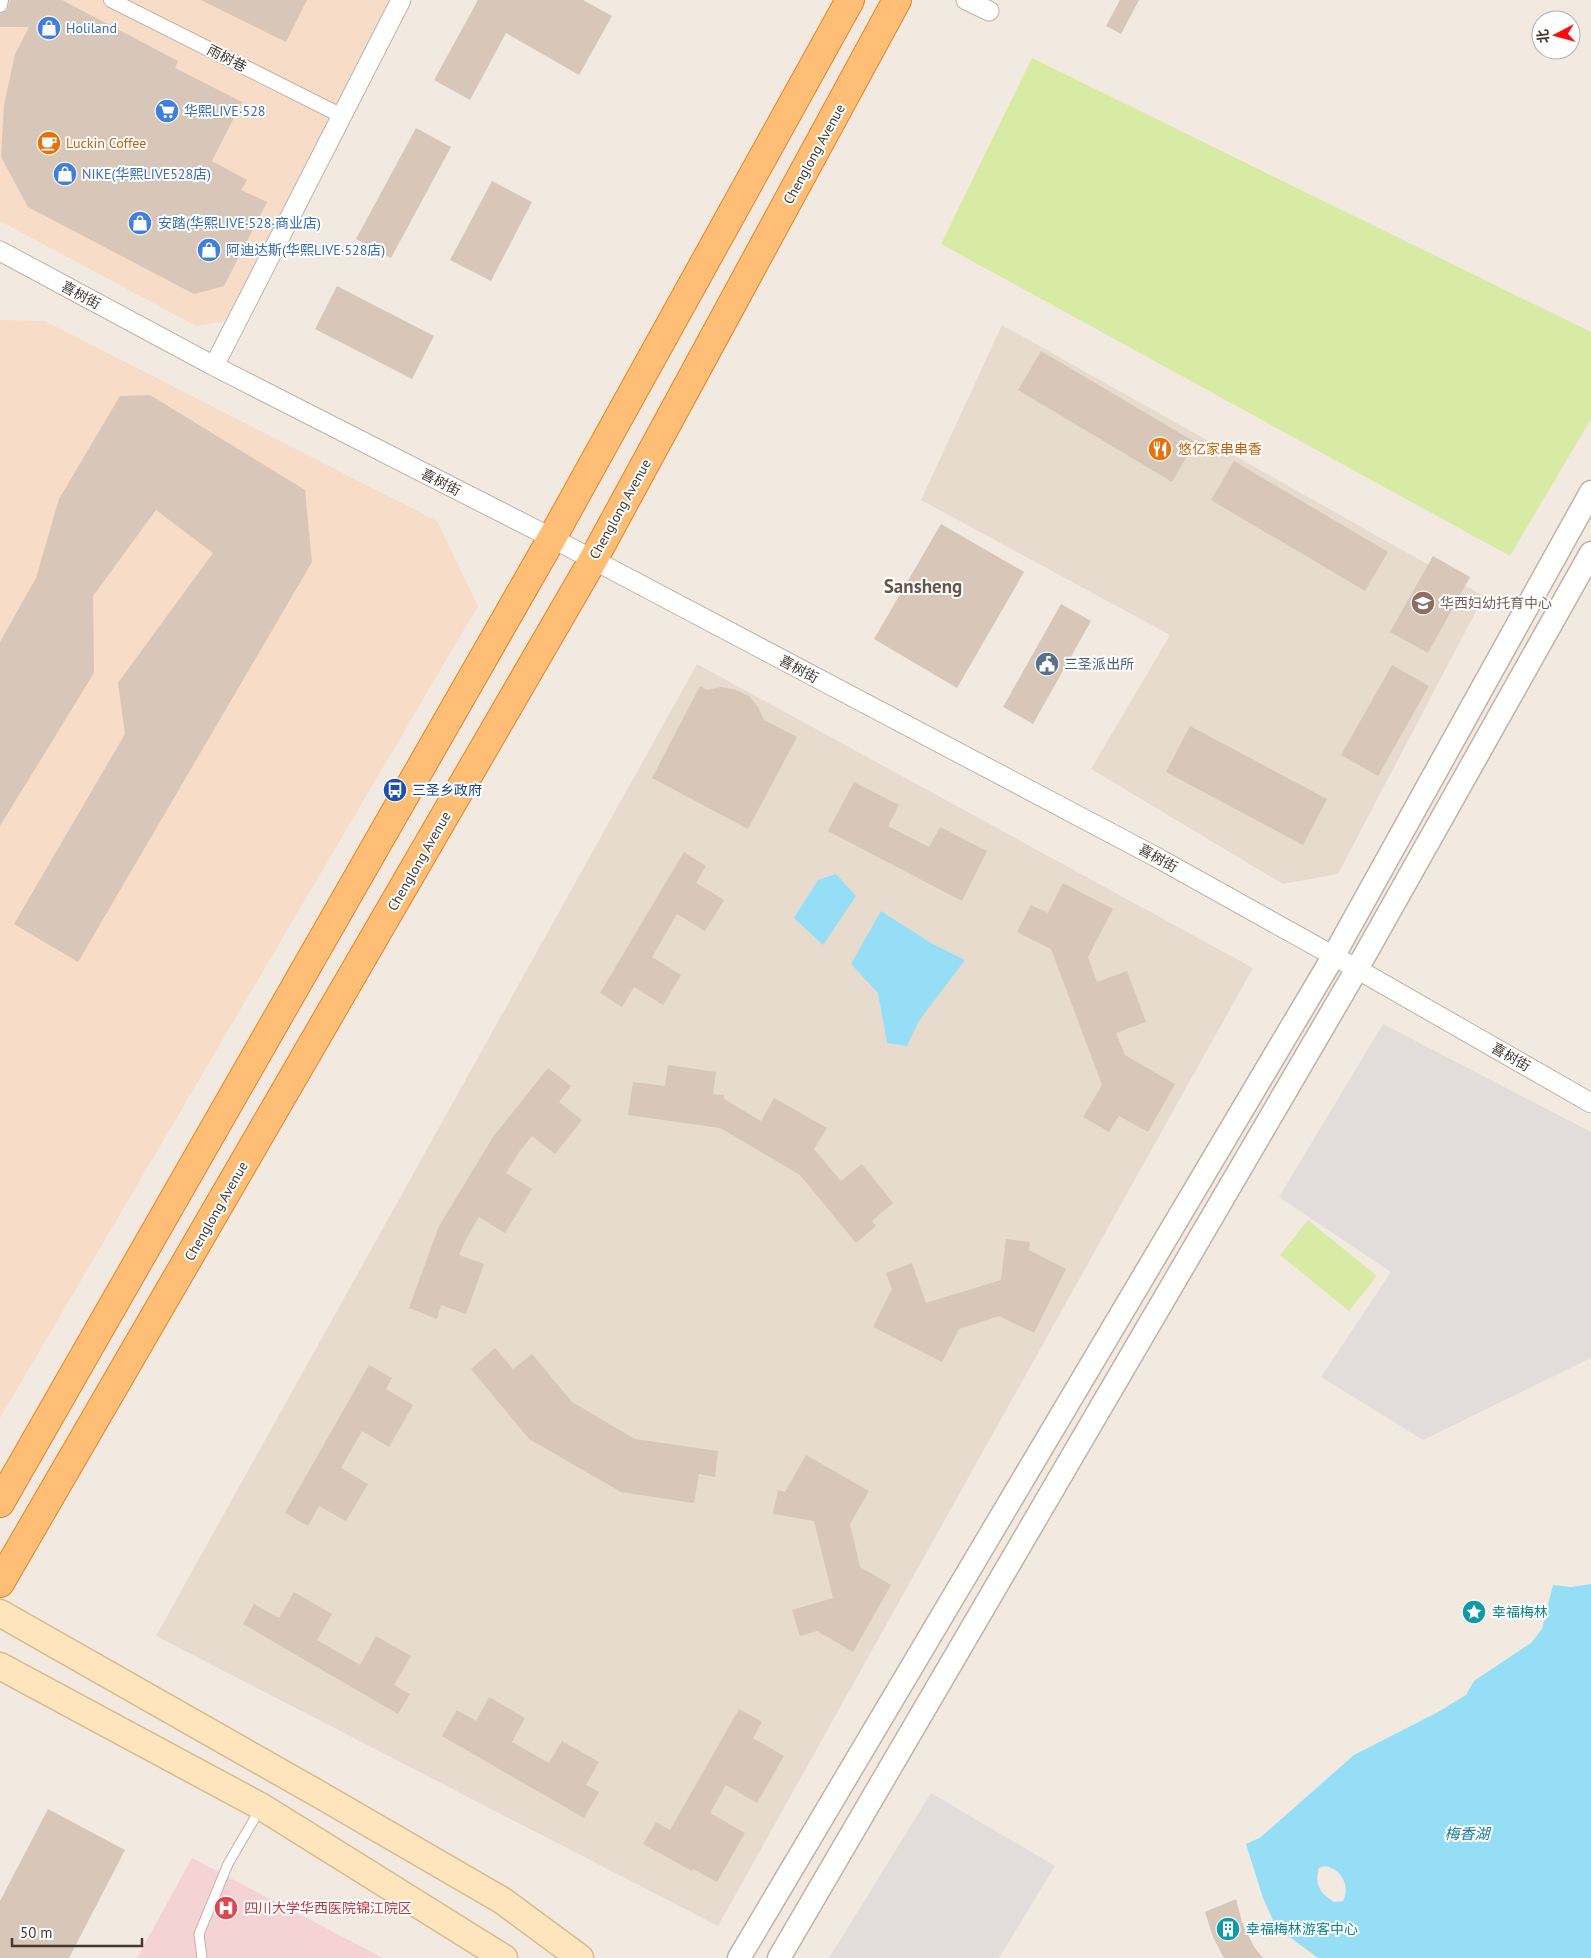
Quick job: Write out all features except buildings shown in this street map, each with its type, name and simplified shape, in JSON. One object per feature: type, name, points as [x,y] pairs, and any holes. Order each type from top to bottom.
[{"type":"highway","points":[[0,1503],[552,538],[850,0]]},
{"type":"highway","name":"Chenglong Avenue","points":[[0,1583],[593,560],[897,0]]},
{"type":"main road","points":[[0,1613],[503,1901],[580,1958]]},
{"type":"main road","points":[[0,1666],[262,1807],[504,1958]]},
{"type":"street","points":[[0,6],[1,0]]},
{"type":"street","name":"雨树巷","points":[[111,0],[342,116]]},
{"type":"street","points":[[214,366],[401,0]]},
{"type":"street","points":[[966,0],[989,11]]},
{"type":"street","name":"喜树街","points":[[0,251],[214,366],[552,538],[1156,857],[1591,1103]]},
{"type":"street","points":[[739,1958],[1333,957],[1591,492]]},
{"type":"street","points":[[779,1958],[1357,969],[1591,553]]},
{"type":"lane","points":[[202,1958],[199,1934],[228,1864],[262,1807]]},
{"type":"shaded area","name":"华熙LIVE·528","points":[[0,0],[390,0],[226,321],[196,326],[0,221]]},
{"type":"shaded area","points":[[0,320],[45,321],[437,521],[478,606],[0,1418]]},
{"type":"shaded area","points":[[1002,325],[1484,596],[1338,874],[1283,884],[1091,769],[1170,635],[921,500]]},
{"type":"shaded area","points":[[697,664],[1253,968],[718,1926],[156,1636]]},
{"type":"shaded area","points":[[1383,1024],[1591,1132],[1591,1358],[1423,1440],[1321,1377],[1391,1272],[1279,1197]]},
{"type":"shaded area","points":[[931,1793],[1055,1866],[999,1958],[829,1958]]},
{"type":"shaded area","name":"四川大学华西医院锦江院区","points":[[192,1858],[383,1958],[137,1958]]},
{"type":"green space","points":[[1032,58],[1591,332],[1591,419],[1510,556],[941,244]]},
{"type":"green space","points":[[1308,1220],[1377,1276],[1349,1311],[1280,1255]]},
{"type":"water","points":[[836,874],[856,896],[823,945],[794,918],[818,880]]},
{"type":"water","points":[[881,911],[931,943],[965,960],[919,1021],[907,1046],[887,1043],[878,993],[851,964]]},
{"type":"water","name":"梅香湖","points":[[1591,1584],[1591,1958],[1318,1958],[1276,1927],[1263,1898],[1246,1844],[1261,1837],[1354,1755],[1438,1712],[1466,1695],[1474,1681],[1531,1643],[1542,1629],[1553,1585],[1571,1587]],"holes":[[[1325,1866],[1340,1874],[1345,1884],[1346,1890],[1343,1901],[1334,1902],[1319,1888],[1317,1879],[1319,1868]]]},
{"type":"place","name":"Holiland","points":[[49,28]]},
{"type":"place","name":"华熙LIVE·528","points":[[167,111]]},
{"type":"place","name":"Luckin Coffee","points":[[49,143]]},
{"type":"place","name":"NIKE(华熙LIVE528店)","points":[[65,174]]},
{"type":"place","name":"安踏(华熙LIVE·528·商业店)","points":[[140,223]]},
{"type":"place","name":"阿迪达斯(华熙LIVE·528店)","points":[[209,250]]},
{"type":"place","name":"悠亿家串串香","points":[[1160,449]]},
{"type":"place","name":"华西妇幼托育中心","points":[[1423,603]]},
{"type":"place","name":"三圣派出所","points":[[1047,664]]},
{"type":"place","name":"三圣乡政府","points":[[395,790]]},
{"type":"place","name":"幸福梅林","points":[[1474,1612]]},
{"type":"place","name":"四川大学华西医院锦江院区","points":[[226,1908]]},
{"type":"place","name":"幸福梅林游客中心","points":[[1228,1929]]},
{"type":"district","name":"Sansheng","points":[[923,586]]}]
